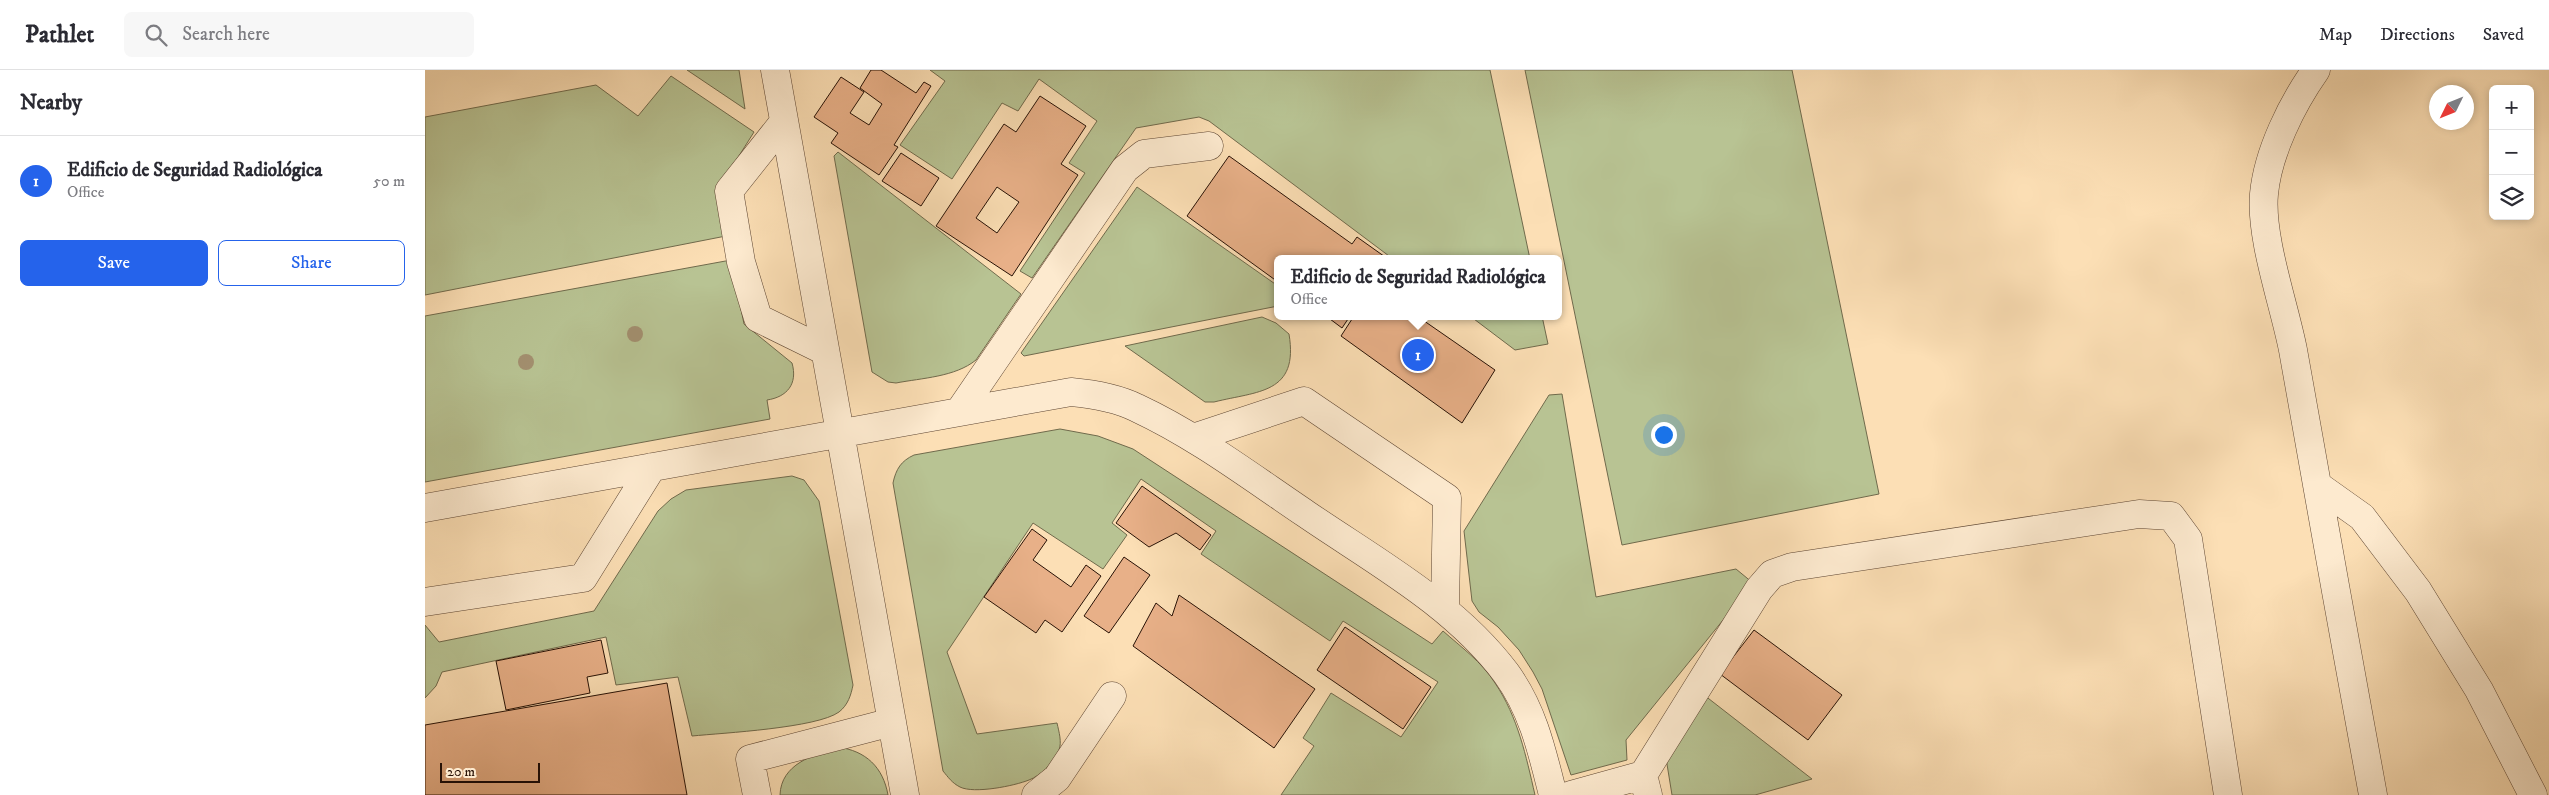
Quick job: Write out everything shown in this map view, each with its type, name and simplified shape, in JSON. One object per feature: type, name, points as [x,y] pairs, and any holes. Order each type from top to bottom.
[{"type":"lane","points":[[775,70],[905,795]]},
{"type":"lane","points":[[2316,70],[2301,92],[2282,130],[2264,194],[2265,226],[2292,346],[2373,795]]},
{"type":"lane","points":[[783,123],[729,191],[741,262],[758,318],[825,351]]},
{"type":"lane","points":[[959,412],[1125,169],[1144,154],[1209,146]]},
{"type":"lane","points":[[425,508],[839,432],[1071,392],[1089,393],[1136,407],[1193,438],[1445,608],[1506,674],[1529,710],[1538,736],[1553,795]]},
{"type":"lane","points":[[1193,438],[1304,402],[1447,498],[1445,608]]},
{"type":"lane","points":[[425,602],[583,578],[652,467]]},
{"type":"lane","points":[[2317,485],[2362,518],[2418,591],[2479,690],[2533,795]]},
{"type":"lane","points":[[1571,795],[1645,785],[1759,589],[1777,571],[1848,557],[2139,514],[2171,516],[2188,538],[2228,795]]},
{"type":"lane","points":[[1036,795],[1057,778],[1112,696]]},
{"type":"lane","points":[[757,795],[750,759],[891,722]]},
{"type":"green space","points":[[687,70],[739,70],[745,109]]},
{"type":"green space","points":[[930,70],[1490,70],[1529,255],[1388,255],[1209,121],[1199,117],[1136,128],[1032,278],[1020,271],[1085,173],[1069,163],[1097,121],[1039,79],[1018,111],[1002,103],[952,179],[900,145],[945,81]]},
{"type":"green space","points":[[1525,70],[1792,70],[1879,494],[1622,545]]},
{"type":"green space","points":[[671,76],[754,132],[720,186],[731,235],[425,295],[425,117],[596,85],[638,116]]},
{"type":"green space","points":[[838,152],[1021,294],[976,360],[968,366],[938,376],[896,383],[888,382],[872,372],[834,156]]},
{"type":"green space","points":[[1137,187],[1274,283],[1274,307],[1024,356],[1021,353]]},
{"type":"green space","points":[[731,260],[744,324],[792,363],[793,377],[789,388],[780,396],[767,400],[770,419],[425,482],[425,316]]},
{"type":"green space","points":[[1262,317],[1276,323],[1289,334],[1290,354],[1288,368],[1281,379],[1272,386],[1246,395],[1214,402],[1205,402],[1125,346]]},
{"type":"green space","points":[[1475,320],[1543,320],[1548,344],[1515,350]]},
{"type":"green space","points":[[1562,394],[1596,597],[1736,569],[1753,583],[1626,740],[1627,760],[1571,775],[1542,689],[1533,672],[1519,650],[1498,627],[1479,612],[1472,601],[1464,531],[1549,395]]},
{"type":"green space","points":[[1060,429],[1098,436],[1133,449],[1432,644],[1443,631],[1484,668],[1503,696],[1520,737],[1535,795],[1281,795],[1314,746],[1303,738],[1331,693],[1401,737],[1438,682],[1343,621],[1330,641],[1201,554],[1216,531],[1141,479],[1112,523],[1127,535],[1103,569],[1033,523],[947,652],[977,734],[1057,723],[1060,740],[1059,750],[1051,764],[1029,780],[1004,787],[975,790],[966,789],[955,784],[943,771],[893,483],[894,478],[902,463],[914,455]]},
{"type":"green space","points":[[792,476],[804,480],[819,501],[853,685],[849,700],[839,712],[828,718],[791,726],[692,736],[678,677],[616,685],[606,637],[442,672],[436,686],[425,698],[425,625],[439,642],[594,611],[658,511],[671,499],[686,490]]},
{"type":"green space","points":[[1704,695],[1812,779],[1755,795],[1672,795],[1666,758]]},
{"type":"green space","points":[[838,747],[857,752],[872,762],[882,776],[888,795],[780,795],[782,784],[792,768],[800,762]]},
{"type":"building","points":[[871,70],[881,70],[916,93],[924,82],[931,86],[894,145],[898,147],[879,175],[831,143],[838,133],[814,117],[841,77],[864,92],[850,113],[869,125],[882,104],[860,88]]},
{"type":"building","points":[[1040,96],[1086,126],[1061,164],[1078,175],[1012,276],[936,226],[1004,124],[1016,132]],"holes":[[[997,187],[1019,202],[997,233],[976,218]]]},
{"type":"building","points":[[901,153],[939,178],[921,206],[882,181]]},
{"type":"building","points":[[1229,156],[1352,244],[1357,237],[1382,255],[1274,255],[1274,279],[1187,216]]},
{"type":"building","points":[[1331,320],[1347,320],[1342,328]]},
{"type":"building","points":[[1351,320],[1423,320],[1495,370],[1462,423],[1341,336]]},
{"type":"building","points":[[1142,486],[1211,535],[1200,550],[1176,533],[1149,547],[1116,523]]},
{"type":"building","points":[[1032,529],[1047,540],[1033,560],[1071,587],[1086,565],[1101,576],[1062,632],[1045,620],[1036,633],[984,597]]},
{"type":"building","points":[[1124,557],[1150,575],[1109,633],[1084,616]]},
{"type":"building","points":[[1179,595],[1315,689],[1274,748],[1133,646],[1156,603],[1172,616]]},
{"type":"building","points":[[1345,627],[1431,687],[1403,729],[1317,670]]},
{"type":"building","points":[[1754,630],[1842,695],[1808,740],[1720,674]]},
{"type":"building","points":[[601,640],[608,673],[587,677],[590,693],[506,710],[496,661]]},
{"type":"building","points":[[667,683],[687,795],[425,795],[425,725]]},
{"type":"place","name":"Edificio de Seguridad Radiológica","points":[[1418,355]]}]
